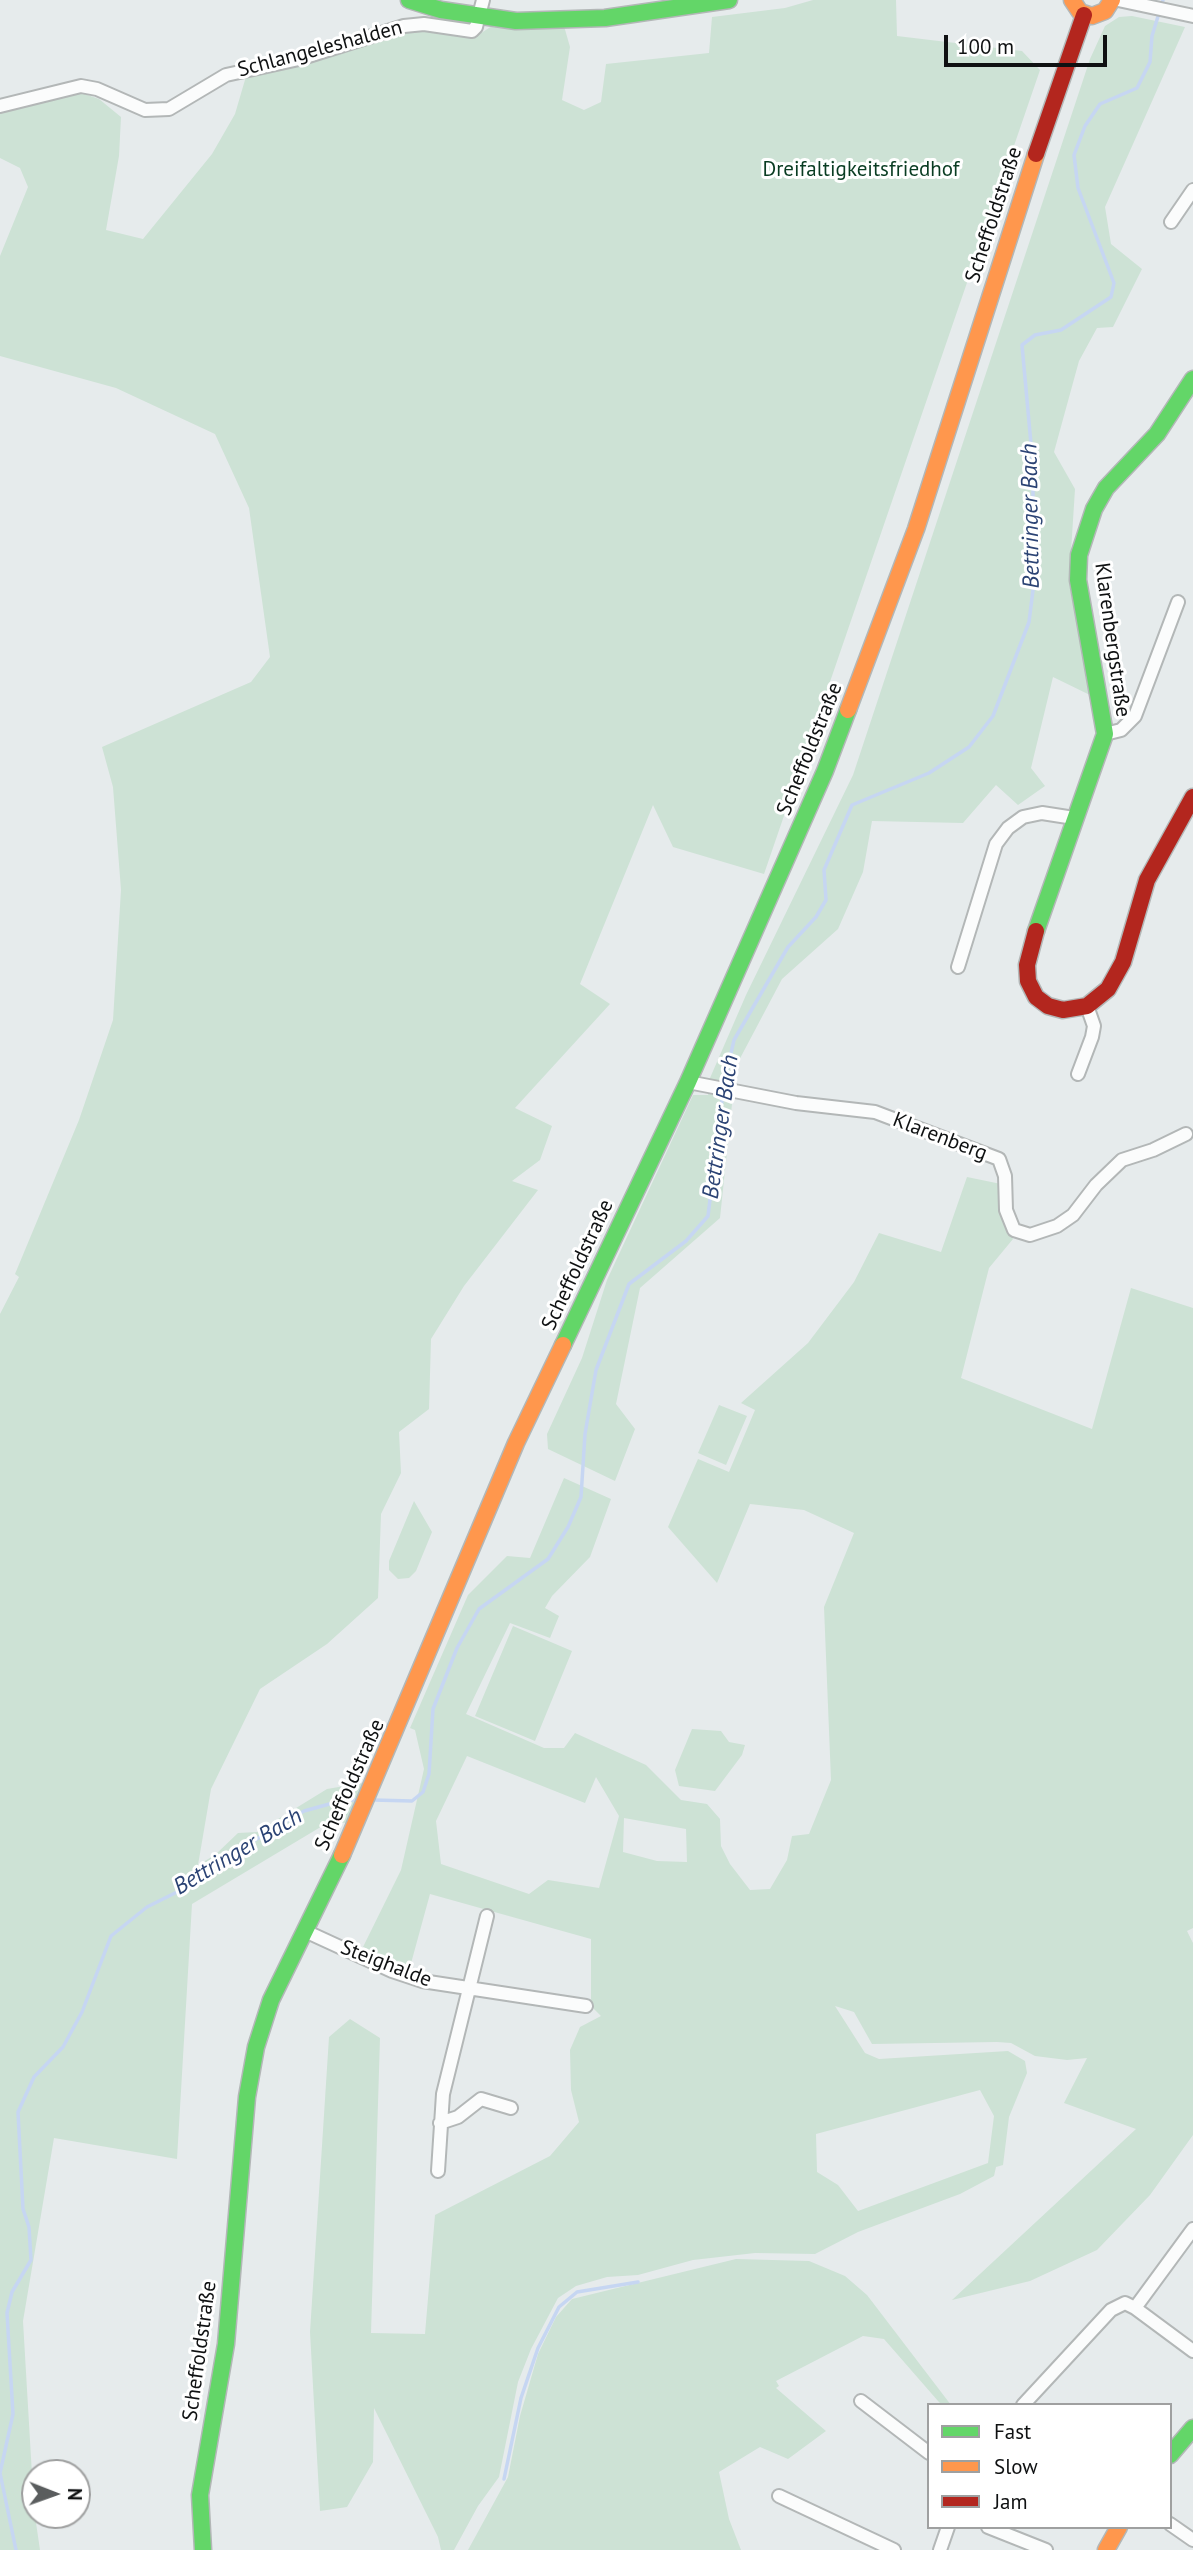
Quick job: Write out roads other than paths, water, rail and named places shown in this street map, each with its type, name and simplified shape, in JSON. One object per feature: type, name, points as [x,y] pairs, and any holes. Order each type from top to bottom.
[{"type":"main road","points":[[409,0],[441,10],[479,17],[547,21],[651,6],[729,0]]},
{"type":"main road","points":[[1072,0],[1084,15],[1100,14],[1112,0]]},
{"type":"main road","name":"Scheffoldstraße","points":[[203,2550],[200,2495],[226,2344],[247,2097],[256,2047],[271,2000],[374,1788],[516,1443],[695,1084],[865,667],[916,529],[1041,138],[1084,15]]},
{"type":"main road","name":"Klarenbergstraße","points":[[1087,1006],[1063,1010],[1048,1006],[1036,997],[1028,981],[1027,965],[1074,818],[1105,734],[1078,580],[1079,555],[1094,509],[1106,488],[1157,434],[1193,379]]},
{"type":"main road","points":[[1087,1006],[1108,989],[1123,961],[1147,880],[1193,797]]},
{"type":"main road","points":[[1172,2453],[1193,2428]]},
{"type":"main road","points":[[1106,2550],[1118,2529]]},
{"type":"street","points":[[479,17],[482,0]]},
{"type":"street","points":[[1118,0],[1191,16]]},
{"type":"street","name":"Schlangeleshalden","points":[[0,106],[81,86],[97,89],[145,110],[169,109],[226,75],[299,59],[404,26],[424,24],[469,32],[476,27],[479,17]]},
{"type":"street","points":[[1171,222],[1193,190]]},
{"type":"street","name":"Klarenbergstraße","points":[[1105,734],[1121,730],[1135,716],[1178,602]]},
{"type":"street","points":[[958,967],[996,844],[1008,828],[1023,817],[1042,813],[1074,818]]},
{"type":"street","points":[[1078,1074],[1094,1026],[1087,1006]]},
{"type":"street","name":"Klarenberg","points":[[695,1084],[875,1112],[999,1159],[1005,1176],[1006,1210],[1014,1230],[1030,1235],[1057,1226],[1073,1215],[1096,1185],[1122,1160],[1153,1150],[1186,1134]]},
{"type":"street","points":[[438,2171],[443,2094],[487,1916]]},
{"type":"street","name":"Steighalde","points":[[305,1931],[392,1971],[422,1981],[586,2006]]},
{"type":"street","points":[[440,2123],[458,2117],[481,2099],[511,2108]]},
{"type":"street","points":[[1136,2308],[1193,2229]]},
{"type":"street","points":[[1025,2403],[1111,2310],[1125,2304],[1136,2308],[1193,2351]]},
{"type":"street","points":[[861,2401],[927,2451]]},
{"type":"street","points":[[779,2497],[894,2550]]},
{"type":"street","points":[[1172,2525],[1193,2540]]},
{"type":"street","points":[[940,2550],[947,2529]]},
{"type":"street","points":[[993,2529],[1046,2550]]},
{"type":"waterway","name":"Bettringer Bach","points":[[724,1084],[734,1040],[788,947],[816,917],[826,900],[824,870],[852,805],[929,773],[969,747],[993,716],[1029,622],[1035,574],[1032,455],[1022,345],[1035,335],[1061,330],[1111,297],[1114,283],[1078,188],[1074,155],[1085,126],[1100,104],[1137,88],[1150,62],[1152,36],[1163,0]]},
{"type":"waterway","name":"Bettringer Bach","points":[[373,1800],[412,1801],[423,1792],[429,1774],[433,1709],[457,1648],[479,1609],[548,1559],[568,1527],[581,1497],[585,1434],[596,1370],[629,1284],[686,1241],[708,1216],[723,1092]]},
{"type":"waterway","name":"Bettringer Bach","points":[[16,2550],[0,2473],[13,2414],[7,2313],[12,2292],[31,2260],[29,2227],[23,2209],[18,2112],[34,2077],[63,2047],[82,2012],[111,1936],[147,1907],[185,1888],[218,1862],[304,1811],[344,1800],[362,1800]]},
{"type":"waterway","points":[[504,2479],[521,2398],[538,2348],[559,2307],[577,2292],[638,2282]]},
{"type":"park label","name":"Dreifaltigkeitsfriedhof","points":[[861,170]]}]
